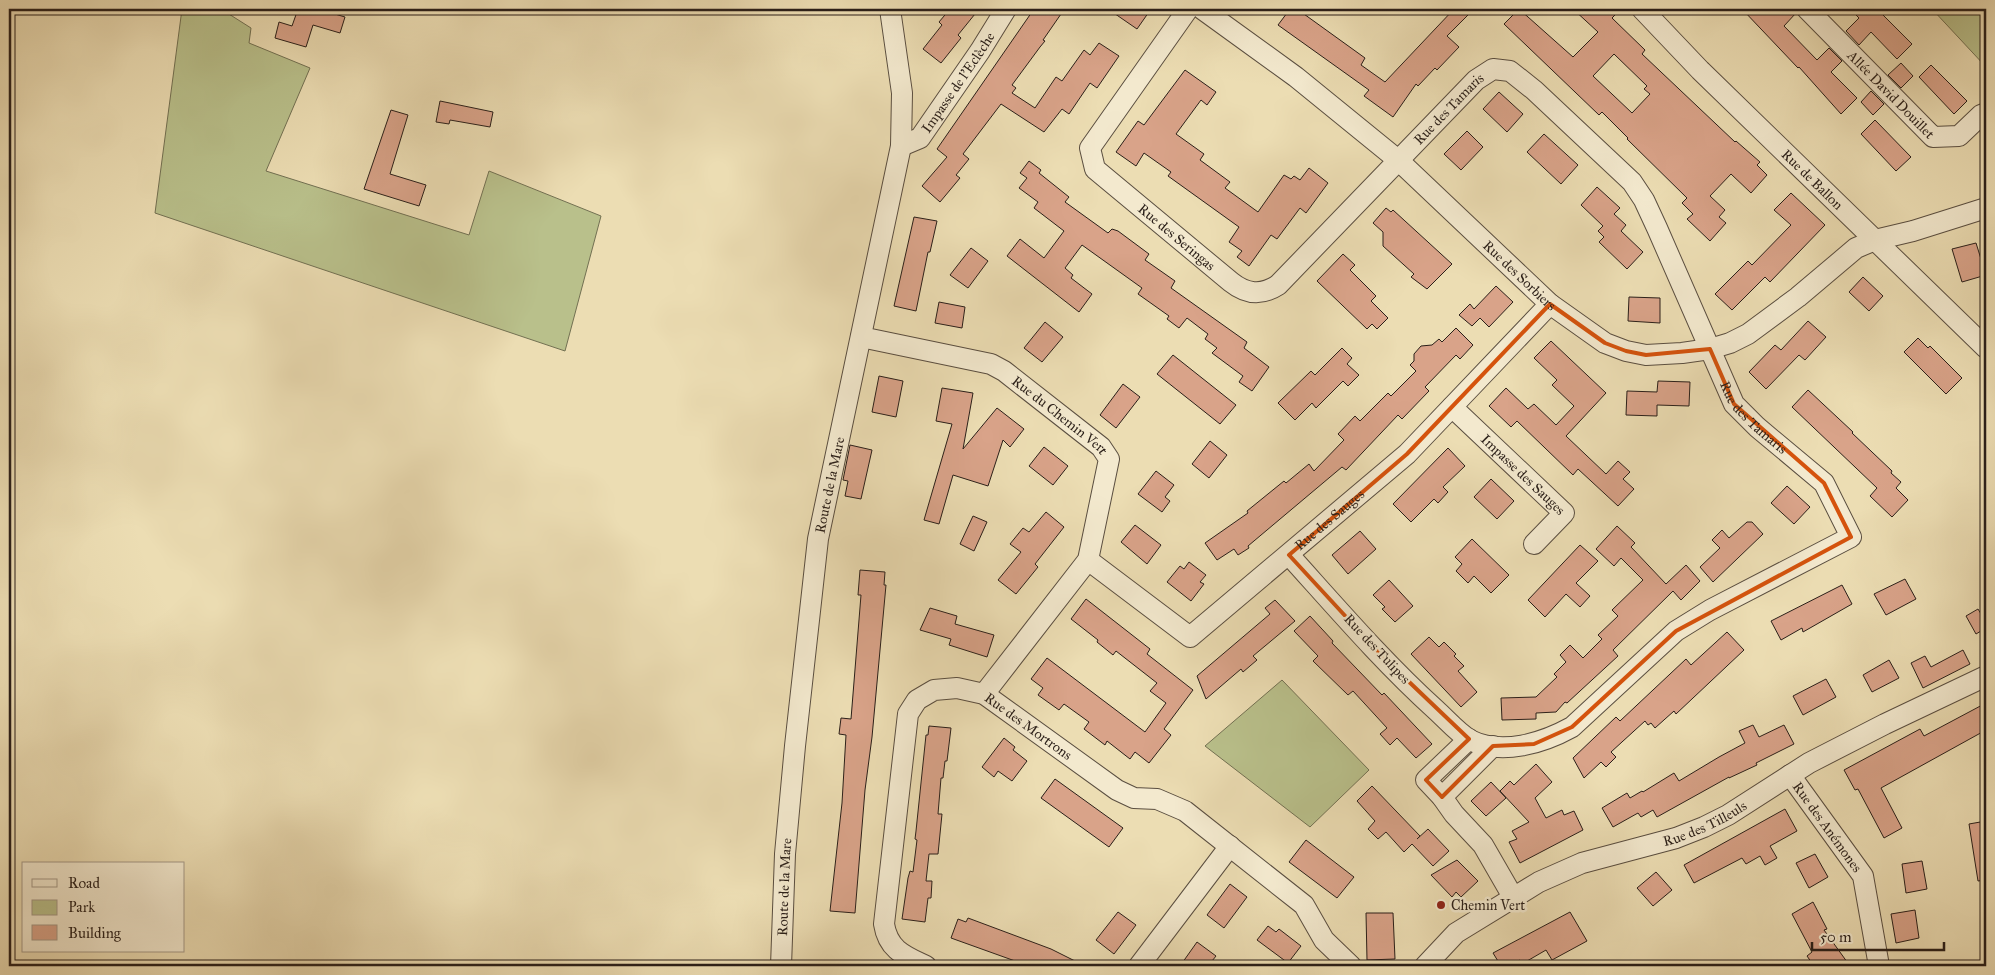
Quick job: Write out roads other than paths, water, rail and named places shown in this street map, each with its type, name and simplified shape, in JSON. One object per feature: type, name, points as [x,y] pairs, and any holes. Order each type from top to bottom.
[{"type":"street","name":"Route de la Mare","points":[[781,966],[785,854],[818,539],[901,146],[902,93],[890,9]]},
{"type":"street","name":"Impasse de l'Eclèche","points":[[901,146],[920,138],[980,51],[1006,9]]},
{"type":"street","name":"Rue des Seringas","points":[[1188,9],[1090,148],[1095,169],[1237,288],[1246,292],[1261,293],[1278,285],[1398,160]]},
{"type":"street","name":"Rue des Sorbiers","points":[[1202,9],[1296,77],[1398,160],[1550,304],[1605,342],[1626,351],[1646,355],[1710,349],[1748,334],[1798,297],[1856,248],[1875,240],[1913,232],[1986,208]]},
{"type":"street","name":"Rue de Ballon","points":[[1642,9],[1700,70],[1986,348]]},
{"type":"street","name":"Allée David Douillet","points":[[1807,9],[1933,137],[1959,136],[1981,115],[1986,113]]},
{"type":"street","name":"Rue des Tamaris","points":[[1398,160],[1476,80],[1492,69],[1510,71],[1534,90],[1632,182],[1648,207],[1734,404],[1757,427],[1824,482],[1851,537],[1710,610],[1676,631],[1572,727],[1554,737],[1534,744],[1493,746]]},
{"type":"street","name":"Rue des Sauges","points":[[1088,560],[1190,637],[1407,454],[1550,304]]},
{"type":"street","name":"Rue du Chemin Vert","points":[[861,337],[991,364],[1004,371],[1100,447],[1109,459],[1088,560],[984,694]]},
{"type":"street","name":"Impasse des Sauges","points":[[1452,407],[1564,513],[1534,544]]},
{"type":"street","name":"Rue des Tulipes","points":[[1289,555],[1425,700],[1469,739],[1493,746]]},
{"type":"street","name":"Rue des Tilleuls","points":[[1425,966],[1456,933],[1539,882],[1582,862],[1676,838],[1704,828],[1728,815],[1809,763],[1986,676]]},
{"type":"street","name":"Rue des Mortrons","points":[[926,966],[901,954],[891,944],[885,934],[884,924],[908,714],[917,700],[934,690],[957,688],[984,694],[1117,790],[1134,798],[1157,800],[1185,811],[1304,905],[1324,940],[1351,966]]},
{"type":"street","points":[[1469,739],[1426,780],[1482,845],[1512,897]]},
{"type":"street","points":[[1442,797],[1493,746]]},
{"type":"street","name":"Rue des Anémones","points":[[1790,775],[1863,876],[1880,966]]},
{"type":"street","points":[[1139,966],[1230,846]]},
{"type":"place","name":"Chemin Vert","points":[[1441,905]]}]
